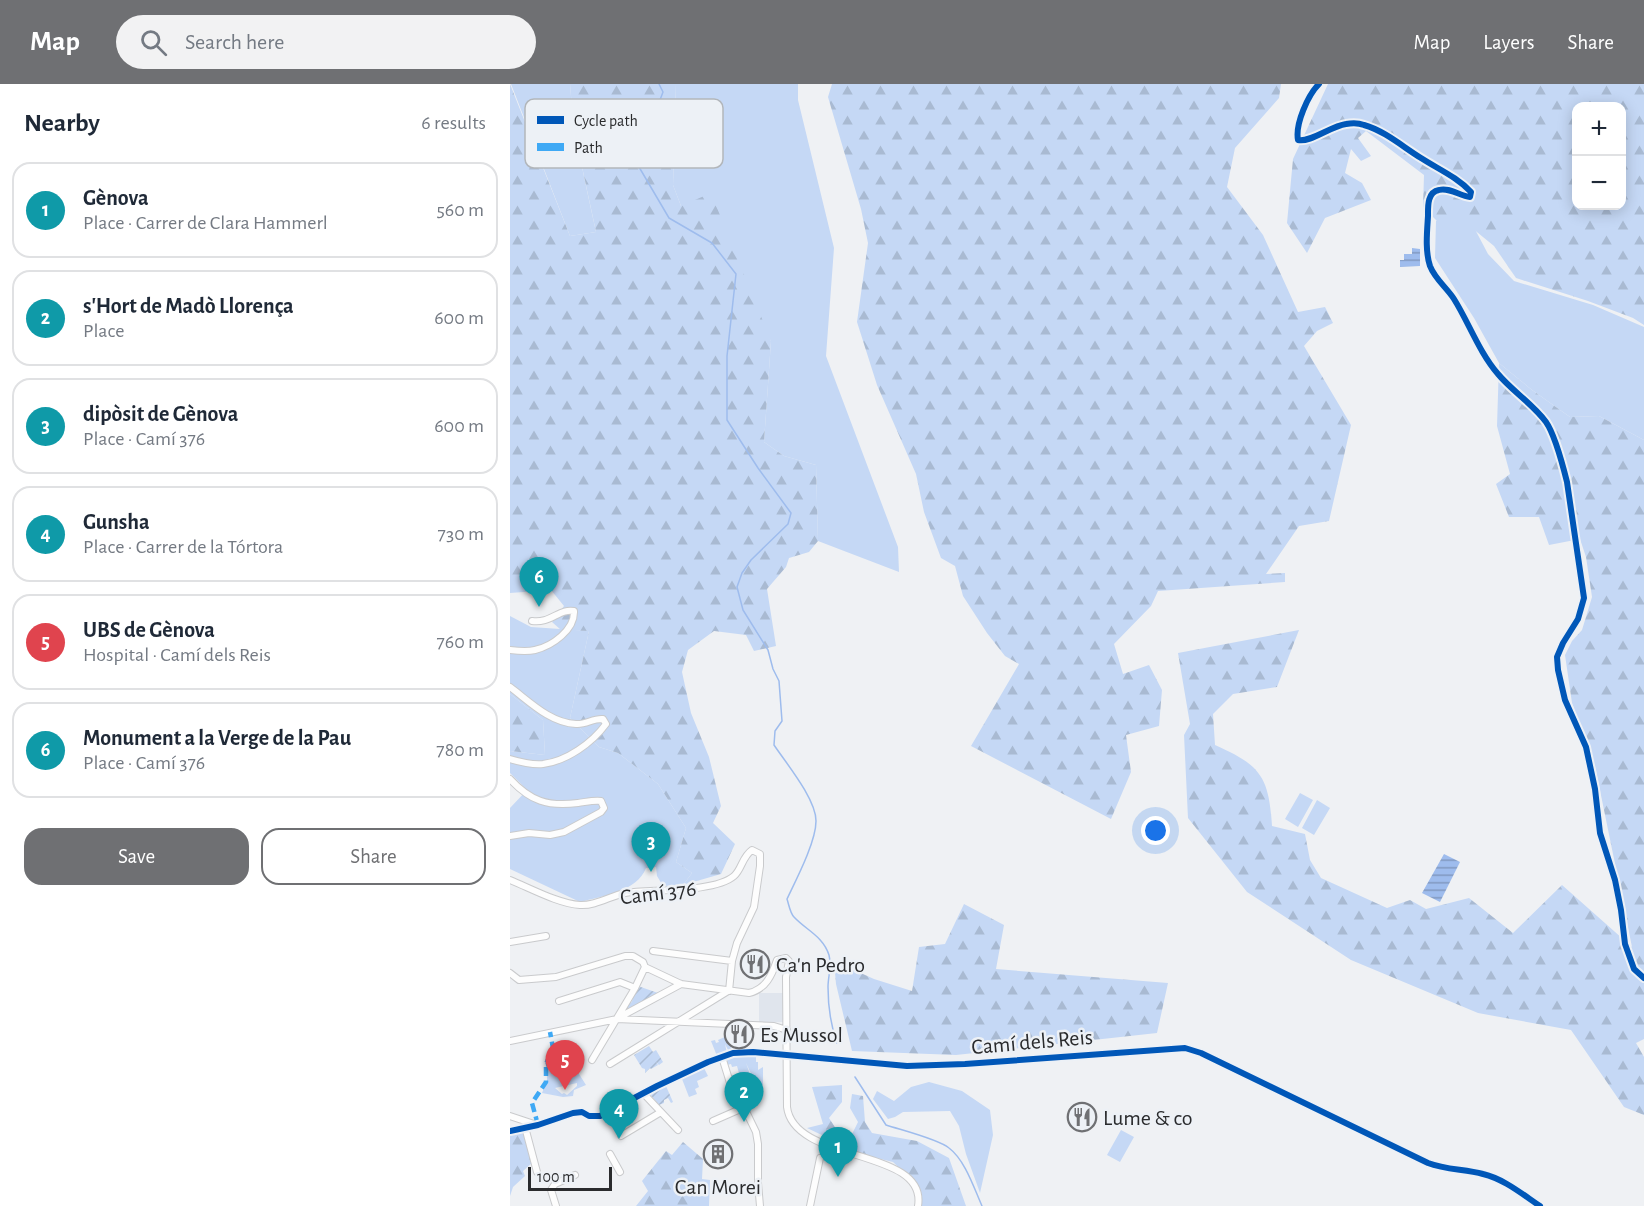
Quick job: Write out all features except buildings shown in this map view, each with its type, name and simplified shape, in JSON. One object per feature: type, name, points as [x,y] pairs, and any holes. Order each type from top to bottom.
[{"type":"street","points":[[1319,84],[1313,90],[1298,126],[1298,140],[1310,139],[1333,127],[1348,123],[1364,125],[1443,170],[1471,192],[1470,196],[1462,196],[1446,190],[1432,193],[1428,202],[1430,267],[1453,298],[1474,337],[1498,374],[1547,423],[1563,463],[1584,598],[1578,619],[1557,657],[1558,670],[1565,700],[1586,747],[1595,789],[1600,833],[1615,880],[1625,944],[1634,969],[1644,978]]},
{"type":"street","points":[[510,650],[533,651],[552,643],[571,624],[574,611],[569,610],[544,621],[532,621]]},
{"type":"street","points":[[510,687],[563,723],[584,724],[598,718],[603,719],[606,724],[589,743],[544,764],[510,759]]},
{"type":"street","points":[[510,779],[522,792],[534,799],[555,803],[597,800],[604,804],[604,808],[596,815],[564,832],[550,835],[529,833],[510,836]]},
{"type":"street","name":"Camí 376","points":[[510,880],[580,905],[636,891],[688,889],[718,884],[734,877],[748,853],[752,850],[757,851],[760,854],[760,866],[754,908],[738,941],[732,961],[729,991]]},
{"type":"street","points":[[510,942],[546,936]]},
{"type":"street","points":[[653,951],[732,961]]},
{"type":"street","points":[[510,974],[519,980],[542,979],[629,956],[643,962],[645,967],[681,984],[749,993],[756,991],[771,976],[777,960],[786,958],[789,961],[786,977],[787,1107],[791,1122],[818,1140],[894,1168],[907,1176],[918,1194],[918,1206]]},
{"type":"street","points":[[592,1060],[645,967]]},
{"type":"street","points":[[559,1001],[620,982],[634,988]]},
{"type":"street","points":[[510,1041],[617,1019],[681,984]]},
{"type":"street","points":[[610,1064],[729,991]]},
{"type":"street","points":[[617,1019],[774,1026],[787,1030]]},
{"type":"street","points":[[774,1026],[783,1034],[787,1048]]},
{"type":"street","name":"Camí dels Reis","points":[[510,1131],[573,1113],[582,1112],[589,1116],[600,1116],[643,1093],[722,1057],[739,1052],[907,1066],[1185,1048],[1202,1053],[1428,1163],[1444,1168],[1478,1172],[1496,1178],[1540,1206]]},
{"type":"street","points":[[722,1057],[731,1086],[745,1107],[756,1132],[760,1206]]},
{"type":"street","points":[[643,1093],[678,1130]]},
{"type":"street","points":[[713,1121],[745,1107]]},
{"type":"street","points":[[621,1136],[661,1112]]},
{"type":"street","points":[[510,1116],[537,1125]]},
{"type":"street","points":[[525,1127],[537,1172]]},
{"type":"street","points":[[610,1154],[620,1172]]},
{"type":"street","points":[[810,1206],[820,1158]]},
{"type":"street","points":[[556,1206],[551,1190],[555,1184],[575,1175]]},
{"type":"shaded area","points":[[759,993],[784,993],[784,1022],[759,1022]]},
{"type":"green space","points":[[510,84],[525,122],[525,168],[543,168],[570,236],[596,232],[583,168],[674,168],[673,185],[681,206],[711,193],[771,341],[764,442],[784,456],[816,465],[818,541],[809,552],[789,558],[786,567],[767,589],[776,646],[754,651],[746,635],[714,631],[688,650],[682,672],[691,713],[709,757],[721,806],[713,823],[735,844],[721,874],[683,885],[692,873],[676,862],[686,828],[658,784],[618,753],[599,747],[570,718],[589,631],[561,630],[552,622],[564,606],[551,590],[510,593]]},
{"type":"green space","points":[[511,84],[570,84],[572,99],[525,99],[525,120]]},
{"type":"green space","points":[[570,84],[676,84],[676,99],[572,99]]},
{"type":"green space","points":[[676,84],[798,84],[798,100],[834,248],[826,356],[898,547],[899,572],[818,541],[816,465],[784,456],[764,442],[771,341],[681,206],[673,185],[674,168],[723,168],[723,99],[676,99]]},
{"type":"green space","points":[[832,84],[1281,84],[1279,98],[1235,148],[1227,187],[1263,235],[1298,312],[1325,307],[1333,323],[1317,331],[1304,346],[1351,425],[1329,521],[1299,526],[1266,574],[1285,573],[1285,582],[1158,591],[1151,606],[1114,644],[1123,674],[1149,665],[1162,690],[1159,726],[1126,735],[1131,772],[1111,819],[971,746],[1019,664],[1005,656],[987,633],[963,596],[955,566],[941,558],[924,512],[916,474],[877,385],[857,322],[868,243],[861,209],[828,97]]},
{"type":"green space","points":[[1328,84],[1644,84],[1644,325],[1633,318],[1588,301],[1516,278],[1494,246],[1456,215],[1439,223],[1423,207],[1424,175],[1366,131],[1358,138],[1371,156],[1361,161],[1351,149],[1345,173],[1362,183],[1371,200],[1325,218],[1307,253],[1287,223],[1293,159]]},
{"type":"green space","points":[[544,168],[583,168],[596,232],[570,236]]},
{"type":"green space","points":[[1450,213],[1468,216],[1488,254],[1514,281],[1593,305],[1644,327],[1644,440],[1599,416],[1570,417],[1499,363],[1474,318],[1435,258],[1436,221]]},
{"type":"green space","points":[[1499,363],[1570,417],[1599,416],[1644,440],[1644,1039],[1636,1043],[1644,1057],[1644,1115],[1624,1107],[1571,1030],[1478,1013],[1351,960],[1247,892],[1188,818],[1184,735],[1190,724],[1178,653],[1299,630],[1277,687],[1233,694],[1213,714],[1215,745],[1242,759],[1259,774],[1268,795],[1272,826],[1305,834],[1310,860],[1321,878],[1387,908],[1410,900],[1426,909],[1469,898],[1513,933],[1562,885],[1632,947],[1595,766],[1572,703],[1565,655],[1572,641],[1582,630],[1592,597],[1586,557],[1580,539],[1549,545],[1539,517],[1509,517],[1496,484],[1510,474],[1497,426]]},
{"type":"green space","points":[[510,616],[531,627],[589,631],[570,718],[599,747],[618,753],[658,784],[686,828],[676,862],[692,873],[683,885],[663,886],[657,876],[656,867],[646,868],[635,883],[627,888],[580,902],[510,869],[510,808],[527,790],[510,773],[510,751],[545,755],[543,720],[510,694]]},
{"type":"green space","points":[[510,694],[543,720],[545,755],[510,751]]},
{"type":"green space","points":[[1300,793],[1313,800],[1298,827],[1285,819]]},
{"type":"green space","points":[[1317,800],[1330,808],[1314,835],[1302,828]]},
{"type":"green space","points":[[964,904],[1004,925],[996,969],[1168,983],[1157,1033],[956,1055],[852,1051],[836,984],[834,961],[874,979],[912,991],[919,947],[945,944]]},
{"type":"green space","points":[[638,986],[658,993],[627,1012],[624,1011],[629,1002],[631,1003],[633,999],[631,998]]},
{"type":"green space","points":[[727,1036],[732,1051],[729,1052],[725,1044],[727,1053],[717,1056],[711,1041],[715,1040],[716,1043]]},
{"type":"green space","points":[[649,1046],[653,1052],[656,1050],[663,1062],[659,1065],[656,1062],[658,1065],[645,1073],[645,1069],[634,1055]]},
{"type":"green space","points":[[742,1055],[756,1056],[758,1070],[763,1067],[763,1085],[760,1085],[760,1093],[746,1063],[750,1074],[740,1077],[737,1066],[727,1065],[725,1060]]},
{"type":"green space","points":[[572,1058],[574,1066],[586,1085],[574,1090],[573,1096],[563,1097],[542,1093],[547,1081],[549,1066]],"holes":[[[577,1083],[577,1086],[567,1095],[555,1088]]]},
{"type":"green space","points":[[704,1068],[708,1076],[697,1081],[699,1087],[695,1089],[697,1094],[689,1097],[682,1079]]},
{"type":"green space","points":[[929,1082],[962,1091],[990,1110],[993,1135],[980,1193],[959,1126],[950,1111],[903,1112],[888,1119],[873,1099],[877,1091],[894,1101],[911,1087]]},
{"type":"green space","points":[[842,1085],[842,1102],[829,1118],[835,1127],[852,1134],[858,1122],[850,1108],[852,1094],[863,1096],[865,1122],[872,1133],[917,1141],[949,1158],[966,1206],[921,1206],[921,1195],[916,1184],[893,1162],[864,1155],[807,1128],[823,1124],[812,1087]]},
{"type":"green space","points":[[666,1086],[673,1102],[671,1103],[668,1098],[659,1105],[649,1093]]},
{"type":"green space","points":[[524,1130],[533,1162],[523,1171],[525,1176],[513,1187],[510,1196],[510,1134]]},
{"type":"green space","points":[[1121,1130],[1134,1137],[1120,1162],[1107,1155]]},
{"type":"green space","points":[[683,1142],[703,1159],[702,1179],[710,1180],[709,1206],[636,1206],[648,1191],[642,1181],[666,1151],[672,1155]]},
{"type":"water","points":[[1412,248],[1420,249],[1420,266],[1400,267],[1400,260],[1404,260],[1404,254],[1412,254]]},
{"type":"water","points":[[1444,854],[1460,862],[1440,902],[1422,893]]},
{"type":"waterway","points":[[659,84],[663,92],[660,99]]},
{"type":"waterway","points":[[640,168],[669,218],[712,243],[736,274],[727,356],[727,420],[791,513],[788,524],[751,560],[742,573],[737,587],[743,610],[768,650],[779,681],[782,721],[775,731],[774,745],[800,782],[815,812],[813,839],[787,899],[793,915],[823,943],[829,955],[829,1001],[837,1043]]},
{"type":"waterway","points":[[855,1077],[886,1125],[937,1141],[955,1153],[982,1206]]},
{"type":"marked path","points":[[538,1125],[532,1103],[546,1082],[546,1064],[553,1048],[550,1032]]},
{"type":"marked path","points":[[546,1065],[573,1056]]},
{"type":"cycle path","points":[[1319,84],[1303,110],[1298,126],[1298,140],[1308,139],[1340,125],[1362,124],[1387,135],[1454,178],[1471,192],[1470,197],[1443,189],[1435,191],[1430,197],[1428,260],[1432,271],[1454,299],[1491,365],[1546,422],[1561,459],[1567,482],[1584,598],[1578,619],[1557,657],[1558,670],[1565,700],[1586,747],[1595,789],[1600,833],[1615,880],[1625,944],[1634,969],[1644,978]]},
{"type":"cycle path","points":[[510,1131],[538,1125],[573,1113],[582,1112],[589,1116],[600,1116],[657,1086],[733,1053],[753,1052],[907,1066],[1185,1048],[1201,1053],[1428,1163],[1476,1172],[1498,1179],[1540,1206]]},
{"type":"place","name":"Monument a la Verge de la Pau","points":[[539,607]]},
{"type":"place","name":"dipòsit de Gènova","points":[[651,872]]},
{"type":"place","name":"Ca'n Pedro","points":[[755,964]]},
{"type":"place","name":"Es Mussol","points":[[739,1034]]},
{"type":"place","name":"UBS de Gènova","points":[[565,1090]]},
{"type":"place","name":"Lume & co","points":[[1082,1117]]},
{"type":"place","name":"s'Hort de Madò Llorença","points":[[744,1122]]},
{"type":"place","name":"Gunsha","points":[[619,1139]]},
{"type":"place","name":"Can Morei","points":[[718,1154]]},
{"type":"place","name":"Gènova","points":[[838,1177]]}]
